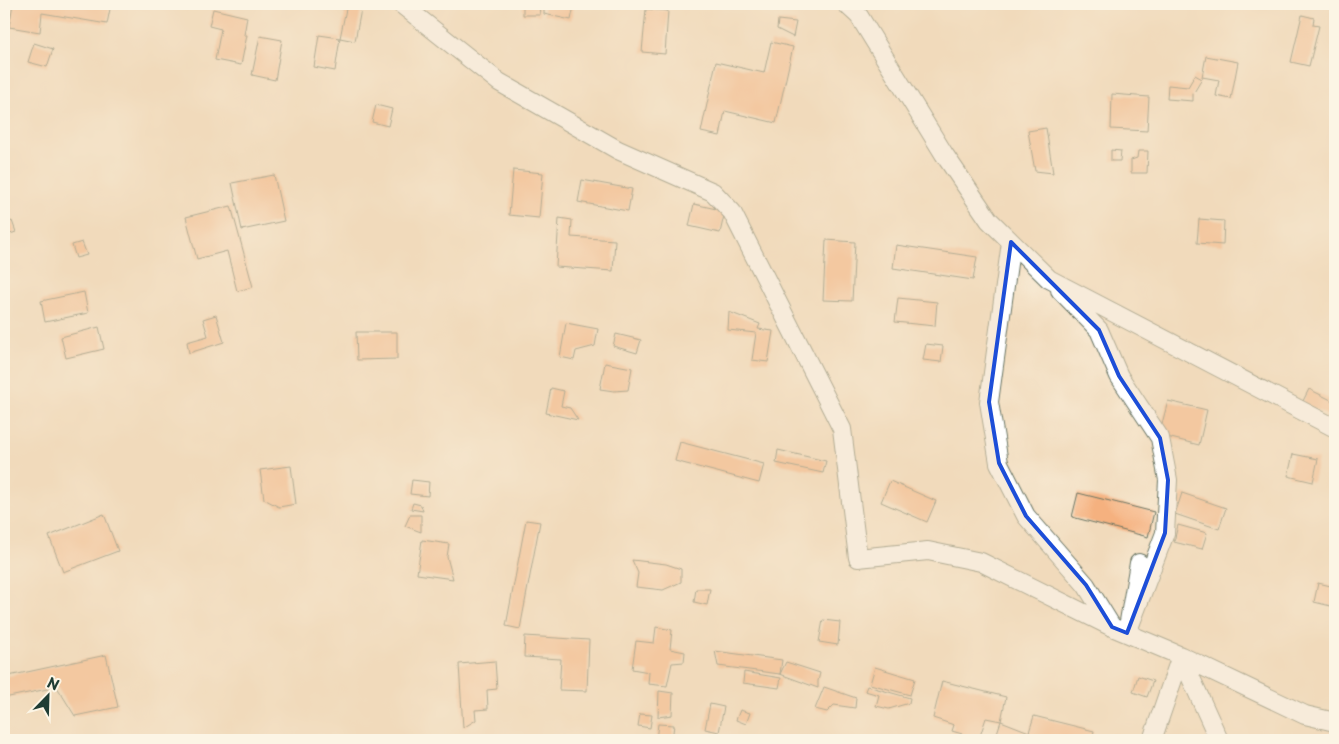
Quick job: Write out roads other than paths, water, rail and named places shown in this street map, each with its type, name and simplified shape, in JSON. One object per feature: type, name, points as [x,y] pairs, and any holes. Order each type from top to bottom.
[{"type":"street","points":[[400,4],[499,82],[618,150],[713,192],[732,212],[842,429],[858,558],[928,551],[981,562],[1119,630],[1180,656],[1305,715],[1335,722]]},
{"type":"street","points":[[846,4],[859,16],[944,154],[989,220],[1099,330],[1119,376],[1160,438],[1168,480],[1165,533],[1119,630]]},
{"type":"street","points":[[1011,242],[990,402],[999,463],[1026,516],[1086,585],[1119,630]]},
{"type":"street","points":[[1049,279],[1335,428]]},
{"type":"street","points":[[1119,630],[1139,563]]},
{"type":"street","points":[[1152,740],[1180,656]]},
{"type":"street","points":[[1180,656],[1219,740]]}]
